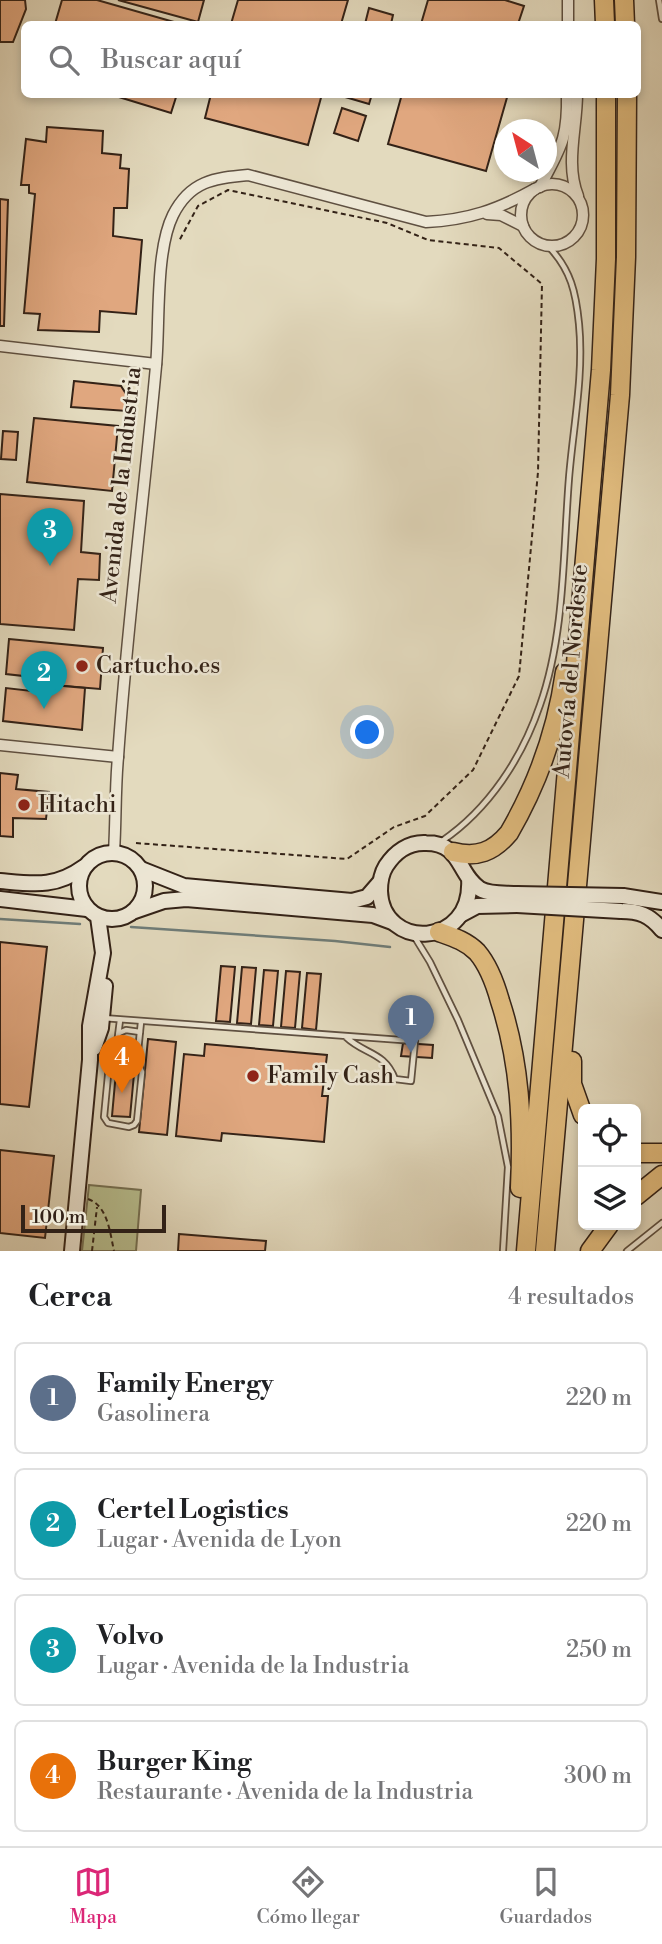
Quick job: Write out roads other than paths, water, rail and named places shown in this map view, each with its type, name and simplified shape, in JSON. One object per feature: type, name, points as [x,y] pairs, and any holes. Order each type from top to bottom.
[{"type":"highway","points":[[604,0],[605,21]]},
{"type":"highway","points":[[624,0],[625,21]]},
{"type":"highway","name":"Autovía del Nordeste","points":[[526,1251],[601,370],[606,259],[606,98]]},
{"type":"highway","name":"Autovía del Nordeste","points":[[545,1251],[620,395],[626,257],[627,98]]},
{"type":"highway","points":[[445,848],[477,855],[485,853],[502,841],[526,802],[551,738],[565,669],[584,464],[601,370]]},
{"type":"highway","points":[[439,932],[467,943],[484,961],[494,980],[508,1025],[522,1111],[518,1251]]},
{"type":"highway","points":[[572,943],[578,982],[571,1074],[578,1104]]},
{"type":"highway","points":[[641,1153],[662,1153]]},
{"type":"highway","points":[[641,1192],[662,1175]]},
{"type":"highway","points":[[590,1251],[605,1230]]},
{"type":"main road","points":[[397,925],[386,913],[380,898],[380,883],[383,870],[390,859],[400,850],[412,845],[425,843],[445,848],[463,864],[469,878],[470,891],[461,915]]},
{"type":"main road","points":[[0,881],[50,884],[66,879],[92,859],[114,852],[130,857],[141,869],[184,886],[352,901],[367,897],[380,883]]},
{"type":"main road","points":[[84,867],[79,877],[78,889],[81,900],[93,913],[105,986],[102,1018],[90,1060]]},
{"type":"main road","points":[[135,911],[146,887],[141,869]]},
{"type":"main road","points":[[469,878],[479,888],[517,899],[622,904],[662,902]]},
{"type":"main road","points":[[0,899],[119,919],[164,901],[186,899],[373,915],[423,934],[439,932],[477,906],[517,899]]},
{"type":"main road","points":[[622,904],[651,918],[662,930]]},
{"type":"main road","points":[[72,1251],[90,1060],[90,1026],[101,966],[119,919]]},
{"type":"street","points":[[567,0],[568,21]]},
{"type":"street","points":[[568,98],[562,147],[537,188],[527,197],[521,216],[523,226],[533,240],[549,247],[570,241],[578,234],[582,224],[581,202],[573,184],[572,167],[577,98]]},
{"type":"street","name":"Avenida de la Industria","points":[[114,852],[118,757],[156,364],[164,239],[173,215],[185,196],[203,183],[222,177],[248,175],[426,222],[456,220],[483,214]]},
{"type":"street","points":[[483,214],[549,184],[568,188],[581,202]]},
{"type":"street","points":[[483,214],[501,215],[523,226]]},
{"type":"street","points":[[0,346],[156,364]]},
{"type":"street","points":[[0,745],[118,757]]},
{"type":"lane","points":[[659,0],[662,19]]},
{"type":"lane","points":[[445,848],[509,770],[534,721],[550,670],[557,630],[580,339],[571,281],[565,266],[549,247]]},
{"type":"lane","points":[[412,932],[458,1020],[498,1116],[508,1167],[503,1251]]},
{"type":"lane","points":[[102,1018],[415,1041],[411,1081],[395,1079],[387,1062],[346,1037]]},
{"type":"lane","points":[[120,1020],[115,1060],[109,1065],[104,1117],[108,1123],[128,1127],[137,1121],[142,1072],[136,1061],[141,1022]]},
{"type":"lane","points":[[118,1033],[126,1030],[140,1032]]},
{"type":"lane","points":[[626,1251],[662,1223]]},
{"type":"waterway","points":[[0,919],[80,924]]},
{"type":"waterway","points":[[131,927],[390,947]]},
{"type":"place","name":"Volvo","points":[[50,566]]},
{"type":"place","name":"Cartucho.es","points":[[82,666]]},
{"type":"place","name":"Certel Logistics","points":[[44,709]]},
{"type":"place","name":"Hitachi","points":[[24,805]]},
{"type":"place","name":"Family Energy","points":[[411,1053]]},
{"type":"place","name":"Family Cash","points":[[253,1076]]},
{"type":"place","name":"Burger King","points":[[122,1093]]}]
